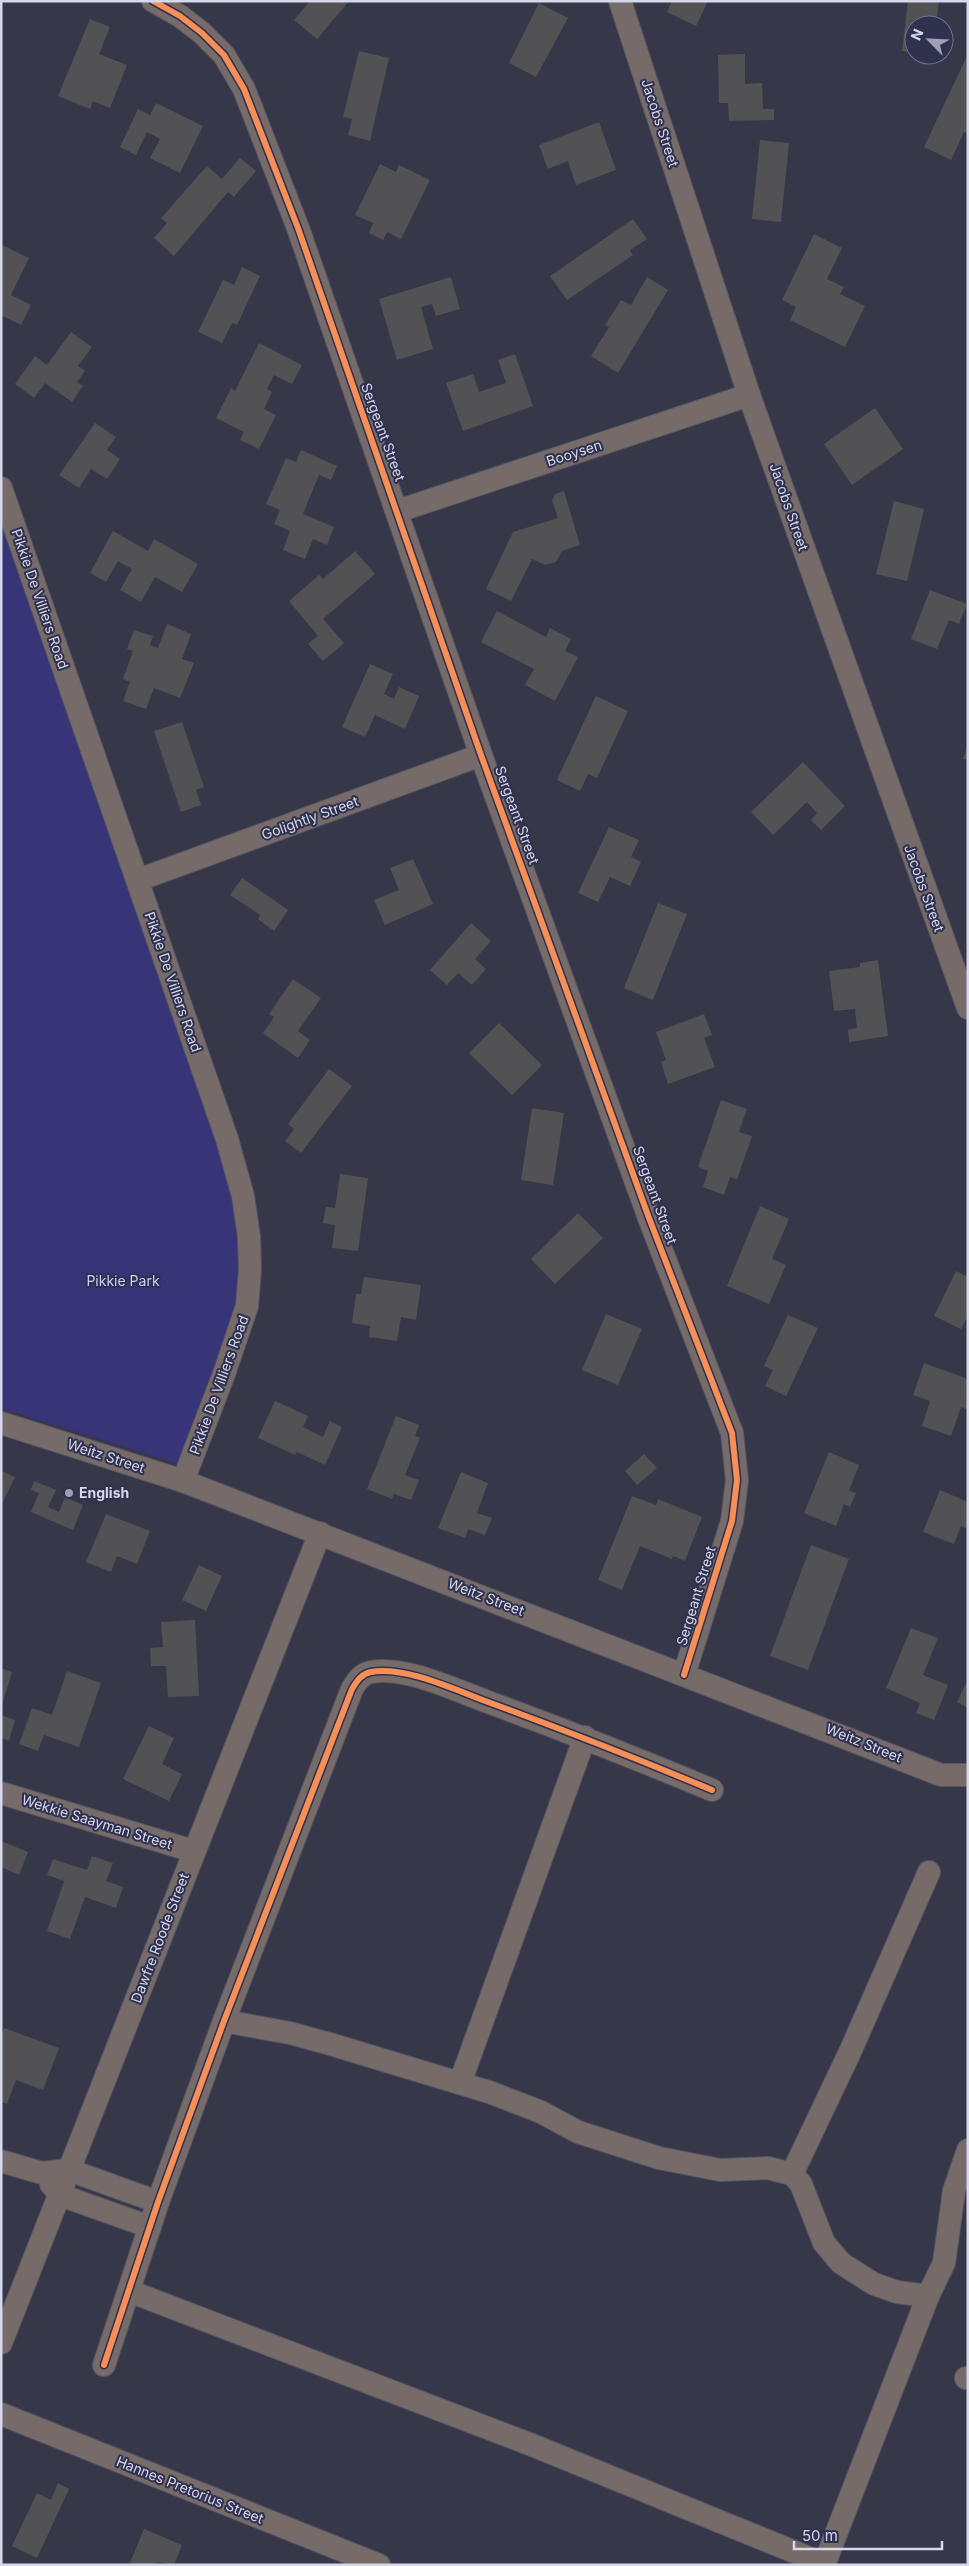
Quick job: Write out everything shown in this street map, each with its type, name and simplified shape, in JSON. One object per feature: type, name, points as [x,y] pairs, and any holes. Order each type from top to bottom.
[{"type":"street","name":"Sergeant Street","points":[[153,1],[180,16],[202,33],[224,55],[244,88],[298,228],[482,755],[649,1218],[732,1433],[737,1480],[732,1522],[684,1675]]},
{"type":"street","name":"Jacobs Street","points":[[620,1],[749,395],[968,1008]]},
{"type":"street","name":"Booysen","points":[[398,511],[749,395]]},
{"type":"street","name":"Pikkie De Villiers Road","points":[[1,488],[227,1138],[242,1196],[249,1237],[250,1269],[247,1306],[224,1374],[183,1481]]},
{"type":"street","name":"Golightly Street","points":[[138,880],[482,755]]},
{"type":"street","name":"Weitz Street","points":[[1,1423],[183,1481],[941,1774],[968,1775]]},
{"type":"street","name":"Dawfre Roode Street","points":[[1,2343],[193,1851],[320,1533]]},
{"type":"street","points":[[104,2365],[158,2202],[224,2021],[348,1698],[358,1678],[370,1672],[389,1672],[425,1679],[585,1738],[712,1790]]},
{"type":"street","points":[[460,2083],[585,1738]]},
{"type":"street","name":"Wekkie Saayman Street","points":[[1,1793],[193,1851]]},
{"type":"street","points":[[792,2174],[929,1872]]},
{"type":"street","points":[[224,2021],[314,2039],[460,2083],[541,2112],[578,2132],[651,2155],[720,2170],[768,2168],[792,2174],[802,2184],[824,2242],[841,2263],[866,2279],[897,2292],[928,2296]]},
{"type":"street","points":[[129,2291],[532,2445],[824,2565],[928,2296],[944,2263],[954,2191],[968,2150]]},
{"type":"street","points":[[1,2161],[42,2173],[69,2170],[158,2202]]},
{"type":"street","points":[[42,2173],[60,2194],[150,2227]]},
{"type":"street","name":"Hannes Pretorius Street","points":[[1,2414],[379,2565]]},
{"type":"green space","name":"Pikkie Park","points":[[1,506],[241,1197],[247,1299],[188,1467],[1,1408]]},
{"type":"building","points":[[310,1],[349,1],[317,39],[294,20]]},
{"type":"building","points":[[672,1],[708,1],[696,26],[667,12]]},
{"type":"building","points":[[908,1],[939,1],[937,15],[906,15]]},
{"type":"building","points":[[539,3],[568,18],[536,77],[509,63]]},
{"type":"building","points":[[90,19],[110,27],[99,54],[127,65],[110,108],[93,101],[90,109],[58,96]]},
{"type":"building","points":[[904,34],[904,51],[902,51]]},
{"type":"building","points":[[359,51],[389,58],[370,141],[348,135],[352,119],[343,117]]},
{"type":"building","points":[[745,54],[745,84],[762,83],[763,109],[774,109],[774,120],[729,121],[728,103],[719,103],[718,55]]},
{"type":"building","points":[[968,54],[968,134],[964,132],[951,160],[924,147]]},
{"type":"building","points":[[156,103],[203,126],[180,173],[150,158],[160,139],[147,132],[136,155],[120,147],[138,109],[150,115]]},
{"type":"building","points":[[599,122],[616,170],[576,185],[568,161],[548,169],[539,145]]},
{"type":"building","points":[[760,140],[789,143],[781,222],[752,219]]},
{"type":"building","points":[[240,158],[256,171],[234,197],[228,192],[174,256],[154,238],[167,223],[161,218],[207,166],[222,179]]},
{"type":"building","points":[[380,164],[396,172],[399,165],[430,180],[401,239],[387,232],[383,240],[369,233],[373,223],[355,215]]},
{"type":"building","points":[[633,219],[647,239],[630,250],[633,255],[567,300],[550,276]]},
{"type":"building","points":[[814,234],[842,248],[827,279],[844,287],[840,294],[865,306],[845,347],[790,320],[796,307],[782,300]]},
{"type":"building","points":[[2,245],[29,258],[11,295],[31,305],[21,325],[1,315]]},
{"type":"building","points":[[242,267],[260,276],[237,325],[232,323],[222,343],[198,332],[223,280],[234,285]]},
{"type":"building","points":[[451,277],[460,309],[436,316],[432,304],[421,307],[433,349],[397,360],[379,299]]},
{"type":"building","points":[[647,277],[668,290],[618,373],[591,356],[609,327],[605,325],[621,300],[631,305]]},
{"type":"building","points":[[71,332],[92,347],[78,366],[85,371],[77,382],[83,386],[72,402],[45,383],[34,398],[15,384],[35,356],[47,365]]},
{"type":"building","points":[[259,343],[302,365],[292,384],[274,375],[267,389],[272,392],[264,409],[276,415],[259,449],[240,440],[244,432],[216,418],[231,388],[235,391]]},
{"type":"building","points":[[515,354],[533,406],[463,431],[446,383],[473,374],[479,392],[506,383],[498,360]]},
{"type":"building","points":[[875,408],[903,449],[852,485],[824,444]]},
{"type":"building","points":[[95,423],[116,437],[107,450],[120,459],[107,479],[91,469],[79,488],[59,475]]},
{"type":"building","points":[[301,450],[337,466],[331,480],[319,475],[303,514],[334,527],[327,545],[313,539],[305,559],[283,550],[290,531],[274,524],[280,510],[266,504],[286,458],[296,462]]},
{"type":"building","points":[[564,491],[580,545],[562,551],[556,562],[545,565],[532,559],[511,601],[486,589],[513,532],[558,518],[552,500],[555,494]]},
{"type":"building","points":[[894,501],[924,509],[907,581],[876,574]]},
{"type":"building","points":[[113,531],[148,551],[154,539],[198,564],[182,592],[155,577],[141,602],[120,590],[132,569],[118,561],[106,582],[90,573]]},
{"type":"building","points":[[355,551],[375,574],[323,619],[344,643],[323,661],[308,644],[318,636],[289,601],[319,575],[323,579]]},
{"type":"building","points":[[930,590],[967,604],[959,624],[949,620],[937,649],[911,639]]},
{"type":"building","points":[[497,611],[546,637],[550,628],[571,639],[565,651],[578,657],[555,701],[525,685],[534,669],[481,642]]},
{"type":"building","points":[[167,624],[191,634],[182,659],[194,663],[180,698],[154,688],[146,709],[123,701],[130,682],[123,679],[133,651],[127,649],[134,630],[153,636],[150,645],[158,648]]},
{"type":"building","points":[[370,664],[393,674],[384,694],[394,699],[399,687],[419,696],[405,729],[375,715],[365,737],[342,727]]},
{"type":"building","points":[[596,696],[628,711],[597,778],[588,774],[580,791],[557,780]]},
{"type":"building","points":[[182,722],[204,787],[196,790],[201,805],[181,812],[154,731]]},
{"type":"building","points":[[968,744],[968,760],[963,759]]},
{"type":"building","points":[[803,762],[845,806],[821,830],[811,820],[817,813],[807,802],[773,835],[751,812]]},
{"type":"building","points":[[609,827],[639,840],[631,857],[641,862],[630,886],[610,877],[598,902],[578,893]]},
{"type":"building","points":[[413,859],[433,904],[385,925],[374,900],[399,890],[390,868]]},
{"type":"building","points":[[242,878],[288,910],[274,931],[258,919],[260,915],[230,895]]},
{"type":"building","points":[[658,903],[687,914],[653,1000],[624,988]]},
{"type":"building","points":[[471,923],[491,941],[475,959],[486,969],[472,985],[458,973],[447,985],[430,970]]},
{"type":"building","points":[[878,960],[888,1036],[849,1042],[848,1030],[857,1028],[855,1009],[834,1011],[829,971],[860,967],[860,963]]},
{"type":"building","points":[[293,979],[321,998],[298,1031],[310,1040],[298,1058],[263,1033],[274,1017],[269,1014]]},
{"type":"building","points":[[704,1014],[712,1035],[704,1038],[715,1067],[668,1084],[661,1062],[666,1060],[656,1032]]},
{"type":"building","points":[[499,1023],[542,1065],[512,1095],[469,1053]]},
{"type":"building","points":[[329,1069],[352,1086],[301,1153],[285,1141],[294,1129],[288,1124]]},
{"type":"building","points":[[721,1100],[747,1109],[739,1132],[752,1136],[737,1179],[730,1177],[724,1195],[703,1187],[708,1171],[698,1167]]},
{"type":"building","points":[[532,1108],[564,1113],[553,1185],[521,1180]]},
{"type":"building","points":[[340,1174],[368,1178],[358,1251],[332,1248],[335,1225],[323,1223],[326,1207],[335,1208]]},
{"type":"building","points":[[760,1206],[789,1219],[772,1259],[786,1265],[769,1304],[727,1286]]},
{"type":"building","points":[[578,1213],[603,1238],[555,1284],[531,1259]]},
{"type":"building","points":[[956,1271],[968,1277],[968,1316],[961,1329],[934,1316]]},
{"type":"building","points":[[364,1277],[421,1285],[416,1320],[401,1317],[397,1341],[369,1337],[370,1326],[352,1323],[356,1294],[361,1294]]},
{"type":"building","points":[[606,1314],[642,1329],[618,1385],[582,1370]]},
{"type":"building","points":[[788,1315],[818,1328],[786,1396],[765,1386],[773,1370],[764,1366]]},
{"type":"building","points":[[924,1363],[968,1379],[968,1410],[961,1407],[951,1436],[922,1426],[930,1401],[913,1395]]},
{"type":"building","points":[[275,1401],[308,1416],[303,1427],[323,1437],[330,1421],[342,1427],[325,1465],[297,1452],[295,1455],[258,1438]]},
{"type":"building","points":[[396,1416],[419,1425],[415,1436],[420,1438],[405,1475],[419,1480],[411,1500],[394,1494],[392,1499],[367,1489]]},
{"type":"building","points":[[829,1452],[859,1465],[849,1491],[856,1493],[850,1507],[844,1504],[836,1526],[804,1513]]},
{"type":"building","points":[[644,1454],[657,1468],[637,1485],[625,1471]]},
{"type":"building","points":[[1,1471],[15,1477],[1,1506]]},
{"type":"building","points":[[461,1472],[488,1483],[477,1513],[492,1518],[485,1535],[468,1529],[465,1538],[438,1528]]},
{"type":"building","points":[[34,1481],[56,1490],[48,1507],[59,1512],[65,1497],[83,1505],[73,1530],[31,1512],[39,1493],[31,1490]]},
{"type":"building","points":[[940,1490],[968,1502],[968,1529],[961,1526],[954,1544],[923,1532]]},
{"type":"building","points":[[632,1496],[656,1505],[658,1499],[702,1517],[685,1561],[673,1556],[672,1559],[640,1546],[622,1590],[598,1580]]},
{"type":"building","points":[[106,1514],[150,1531],[137,1564],[117,1556],[111,1572],[86,1562]]},
{"type":"building","points":[[811,1545],[849,1559],[808,1670],[770,1656]]},
{"type":"building","points":[[199,1565],[222,1576],[206,1611],[182,1600]]},
{"type":"building","points":[[195,1620],[199,1696],[168,1697],[166,1666],[151,1666],[150,1648],[163,1647],[161,1622]]},
{"type":"building","points":[[911,1628],[938,1638],[923,1675],[948,1685],[934,1720],[916,1713],[920,1703],[886,1688]]},
{"type":"building","points":[[1,1668],[12,1672],[2,1705],[1,1705]]},
{"type":"building","points":[[67,1671],[101,1683],[79,1747],[44,1735],[38,1751],[19,1744],[32,1708],[52,1715]]},
{"type":"building","points":[[968,1679],[968,1708],[957,1702]]},
{"type":"building","points":[[1,1715],[15,1720],[9,1741],[1,1738]]},
{"type":"building","points":[[149,1726],[174,1738],[162,1764],[182,1774],[169,1801],[123,1779]]},
{"type":"building","points":[[1,1841],[28,1852],[19,1875],[1,1867]]},
{"type":"building","points":[[92,1856],[113,1863],[106,1881],[123,1887],[116,1908],[85,1897],[70,1939],[47,1931],[64,1881],[47,1875],[53,1859],[87,1870]]},
{"type":"building","points":[[4,2028],[59,2048],[43,2090],[16,2080],[7,2104],[1,2102],[1,2037]]},
{"type":"building","points":[[58,2483],[69,2489],[37,2558],[12,2546],[37,2493],[51,2500]]},
{"type":"building","points":[[144,2529],[182,2545],[174,2565],[157,2562],[156,2565],[129,2565]]},
{"type":"cycle path","points":[[153,1],[180,16],[202,33],[224,55],[244,89],[298,228],[481,755],[649,1218],[732,1433],[737,1480],[732,1521],[684,1675]]},
{"type":"cycle path","points":[[104,2365],[158,2202],[224,2021],[352,1689],[360,1678],[371,1672],[385,1671],[399,1672],[430,1680],[601,1745],[712,1790]]},
{"type":"place","name":"English","points":[[69,1493]]}]
